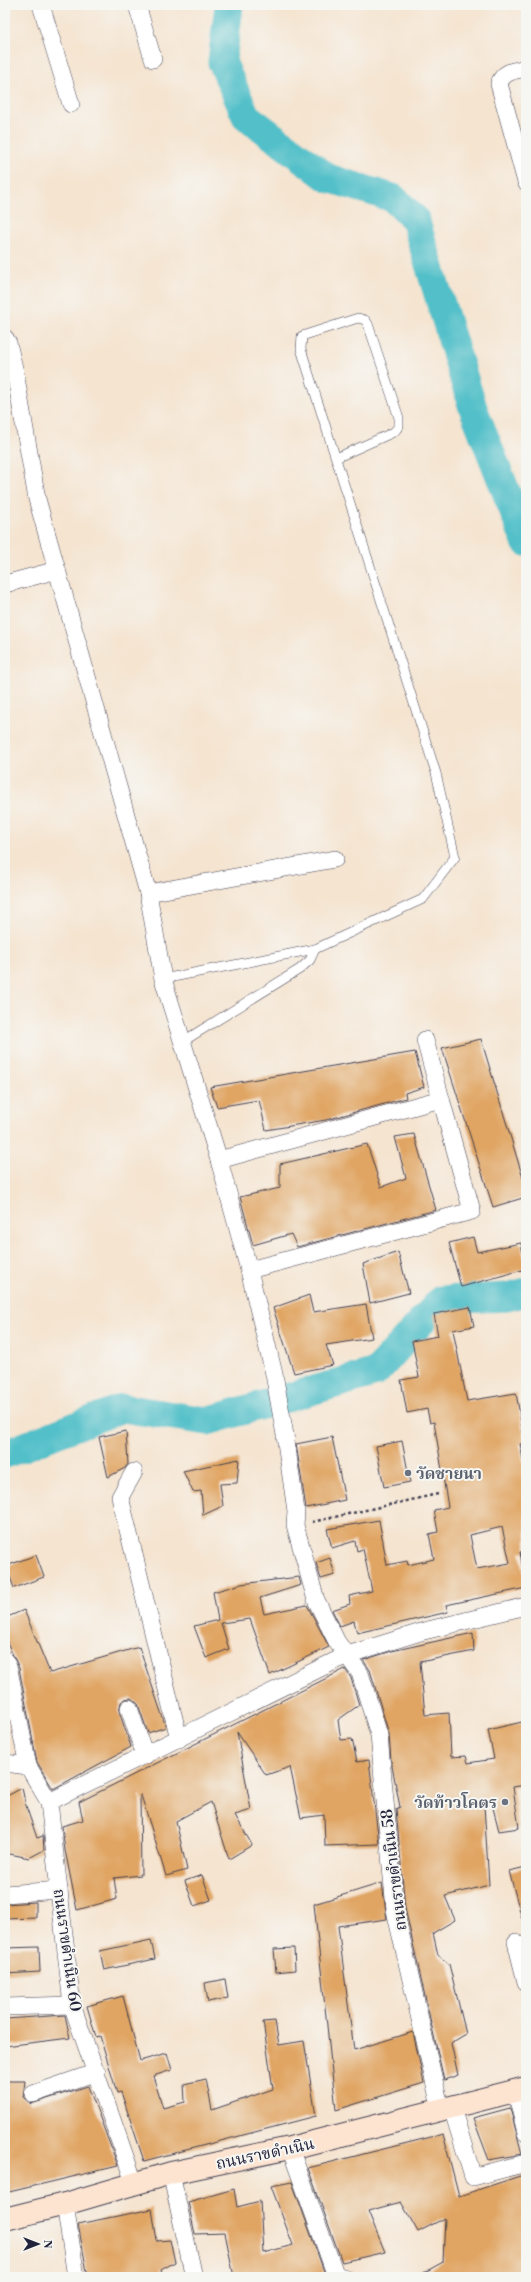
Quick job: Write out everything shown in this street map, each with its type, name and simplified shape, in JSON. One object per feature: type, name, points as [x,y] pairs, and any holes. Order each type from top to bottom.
[{"type":"main road","name":"ถนนราขดำเนิน","points":[[5,2219],[135,2185],[171,2173],[290,2148],[521,2090]]},
{"type":"street","points":[[41,5],[71,104]]},
{"type":"street","points":[[136,5],[153,59]]},
{"type":"street","points":[[526,68],[507,72],[502,77],[499,84],[526,182]]},
{"type":"street","name":"ถนนราขดำเนิน 58","points":[[5,338],[8,343],[15,372],[36,500],[148,893],[163,979],[219,1160],[249,1270],[274,1374],[296,1511],[295,1525],[316,1600],[337,1642],[360,1673],[380,1735],[394,1910],[446,2109],[473,2177],[526,2163]]},
{"type":"street","points":[[5,584],[57,570]]},
{"type":"street","points":[[148,893],[334,859]]},
{"type":"street","points":[[249,1270],[472,1211],[426,1040]]},
{"type":"street","points":[[219,1160],[441,1099]]},
{"type":"street","points":[[134,1472],[120,1497],[179,1739]]},
{"type":"street","points":[[5,1660],[9,1670],[28,1766],[50,1802],[348,1655],[424,1631],[526,1606]]},
{"type":"street","points":[[129,1708],[145,1756]]},
{"type":"street","points":[[5,1763],[28,1766]]},
{"type":"street","name":"ถนนราขดำเนิน 60","points":[[50,1802],[72,2005],[135,2185]]},
{"type":"street","points":[[5,1894],[59,1890]]},
{"type":"street","points":[[516,1942],[526,1982]]},
{"type":"street","points":[[5,2007],[72,2005]]},
{"type":"street","points":[[33,2094],[96,2072]]},
{"type":"street","points":[[521,2090],[526,2133]]},
{"type":"street","points":[[290,2148],[336,2276],[343,2277]]},
{"type":"street","points":[[171,2173],[194,2277]]},
{"type":"street","points":[[64,2204],[76,2277]]},
{"type":"lane","points":[[163,979],[315,949],[423,899],[454,857],[436,772],[336,458],[300,342],[302,336],[358,318],[365,320],[368,324],[399,418],[399,426],[394,432],[336,458]]},
{"type":"lane","points":[[182,1042],[300,969],[310,960],[315,949]]},
{"type":"path","points":[[295,1525],[438,1494]]},
{"type":"building","points":[[481,1039],[526,1188],[526,1197],[493,1207],[442,1048]]},
{"type":"building","points":[[415,1052],[424,1087],[405,1093],[406,1098],[326,1120],[266,1130],[259,1100],[217,1107],[210,1087]]},
{"type":"building","points":[[414,1134],[436,1210],[297,1247],[291,1234],[253,1245],[240,1197],[280,1188],[280,1164],[367,1144],[381,1187],[406,1178],[395,1137]]},
{"type":"building","points":[[473,1237],[477,1252],[521,1243],[526,1269],[461,1287],[449,1243]]},
{"type":"building","points":[[398,1252],[409,1293],[370,1303],[363,1264]]},
{"type":"building","points":[[309,1295],[313,1312],[366,1304],[372,1338],[326,1345],[333,1365],[294,1373],[273,1308]]},
{"type":"building","points":[[470,1307],[474,1326],[453,1330],[467,1401],[516,1393],[525,1443],[520,1444],[526,1474],[526,1551],[520,1552],[526,1588],[446,1605],[448,1612],[357,1633],[354,1621],[340,1626],[332,1610],[350,1604],[349,1596],[372,1591],[363,1549],[357,1551],[355,1541],[332,1548],[327,1529],[379,1520],[387,1565],[407,1561],[408,1565],[434,1559],[429,1534],[438,1532],[434,1510],[448,1507],[434,1422],[430,1423],[427,1409],[407,1413],[401,1380],[419,1377],[412,1341],[438,1336],[434,1314]],"holes":[[[502,1527],[510,1563],[477,1569],[470,1535]]]},
{"type":"building","points":[[126,1431],[128,1464],[125,1468],[108,1477],[99,1437]]},
{"type":"building","points":[[332,1437],[345,1500],[306,1508],[296,1444]]},
{"type":"building","points":[[402,1441],[410,1482],[384,1487],[376,1446]]},
{"type":"building","points":[[239,1459],[237,1483],[220,1484],[223,1506],[203,1515],[201,1491],[193,1492],[183,1471]]},
{"type":"building","points":[[36,1555],[44,1577],[14,1588],[6,1566]]},
{"type":"building","points":[[330,1558],[335,1575],[321,1579],[316,1563]]},
{"type":"building","points":[[299,1577],[301,1585],[260,1598],[264,1614],[307,1605],[329,1647],[270,1675],[250,1619],[221,1623],[229,1649],[206,1658],[194,1626],[218,1620],[213,1592],[241,1584]]},
{"type":"building","points":[[24,1610],[50,1673],[139,1647],[166,1727],[148,1733],[138,1704],[131,1698],[125,1699],[121,1702],[119,1711],[131,1747],[53,1789],[37,1762],[19,1668],[5,1638],[5,1618]]},
{"type":"building","points":[[473,1633],[474,1651],[420,1662],[425,1715],[449,1713],[451,1757],[466,1756],[468,1763],[494,1759],[488,1730],[526,1721],[526,1785],[513,1787],[519,1828],[499,1831],[492,1804],[484,1805],[489,1885],[445,1896],[455,1920],[433,1933],[438,1955],[449,1964],[466,2034],[451,2043],[458,2075],[444,2080],[405,1908],[396,1809],[400,1807],[391,1761],[389,1734],[370,1670],[363,1660],[392,1651]]},
{"type":"building","points":[[345,1669],[351,1678],[359,1705],[338,1720],[341,1740],[352,1739],[357,1762],[369,1760],[379,1844],[325,1846],[324,1815],[301,1818],[290,1767],[266,1775],[237,1732],[251,1810],[235,1815],[252,1845],[229,1859],[211,1802],[176,1821],[187,1870],[166,1876],[140,1795],[141,1875],[114,1878],[117,1899],[77,1910],[65,1850],[62,1826],[83,1820],[79,1802]]},
{"type":"building","points":[[22,1788],[26,1806],[37,1838],[43,1836],[44,1850],[29,1858],[5,1853],[5,1797]]},
{"type":"building","points":[[526,1867],[526,1918],[522,1919],[509,1871]]},
{"type":"building","points":[[202,1875],[211,1900],[194,1906],[185,1881]]},
{"type":"building","points":[[382,1883],[387,1919],[338,1926],[354,2050],[413,2032],[424,2083],[336,2110],[314,1904]]},
{"type":"building","points":[[36,1902],[36,1918],[5,1919],[5,1904]]},
{"type":"building","points":[[151,1940],[155,1959],[104,1970],[100,1951]]},
{"type":"building","points":[[39,1947],[40,1972],[5,1974],[5,1948]]},
{"type":"building","points":[[294,1948],[295,1970],[276,1972],[274,1949]]},
{"type":"building","points":[[225,1979],[228,1998],[208,2002],[205,1983]]},
{"type":"building","points":[[123,1996],[140,2061],[167,2053],[172,2070],[153,2076],[163,2108],[185,2102],[184,2084],[206,2079],[212,2110],[273,2089],[263,2022],[275,2021],[279,2045],[304,2041],[316,2116],[144,2161],[121,2092],[117,2093],[100,2036],[96,2037],[87,2006]]},
{"type":"building","points":[[65,2015],[70,2038],[5,2046],[5,2019]]},
{"type":"building","points":[[5,2081],[25,2081],[23,2097],[31,2104],[88,2086],[118,2166],[5,2193]]},
{"type":"building","points":[[510,2108],[522,2154],[489,2160],[473,2118]]},
{"type":"building","points":[[443,2134],[459,2196],[526,2174],[526,2277],[416,2277],[443,2262],[445,2218],[418,2232],[401,2202],[368,2211],[385,2252],[342,2262],[308,2168]]},
{"type":"building","points":[[292,2182],[326,2277],[234,2277],[225,2233],[195,2234],[188,2202],[234,2189],[237,2207],[260,2201],[263,2253],[293,2245],[271,2186]]},
{"type":"building","points":[[152,2209],[157,2241],[170,2240],[175,2262],[161,2270],[163,2277],[88,2277],[78,2224]]},
{"type":"waterway","points":[[229,5],[222,62],[246,116],[328,178],[393,198],[415,219],[473,408],[526,542]]},
{"type":"waterway","points":[[5,1454],[122,1408],[207,1421],[376,1372],[441,1300],[507,1297],[526,1292]]},
{"type":"place","name":"วัดชายนา","points":[[408,1473]]},
{"type":"place","name":"วัดท้าวโคตร","points":[[505,1802]]}]
